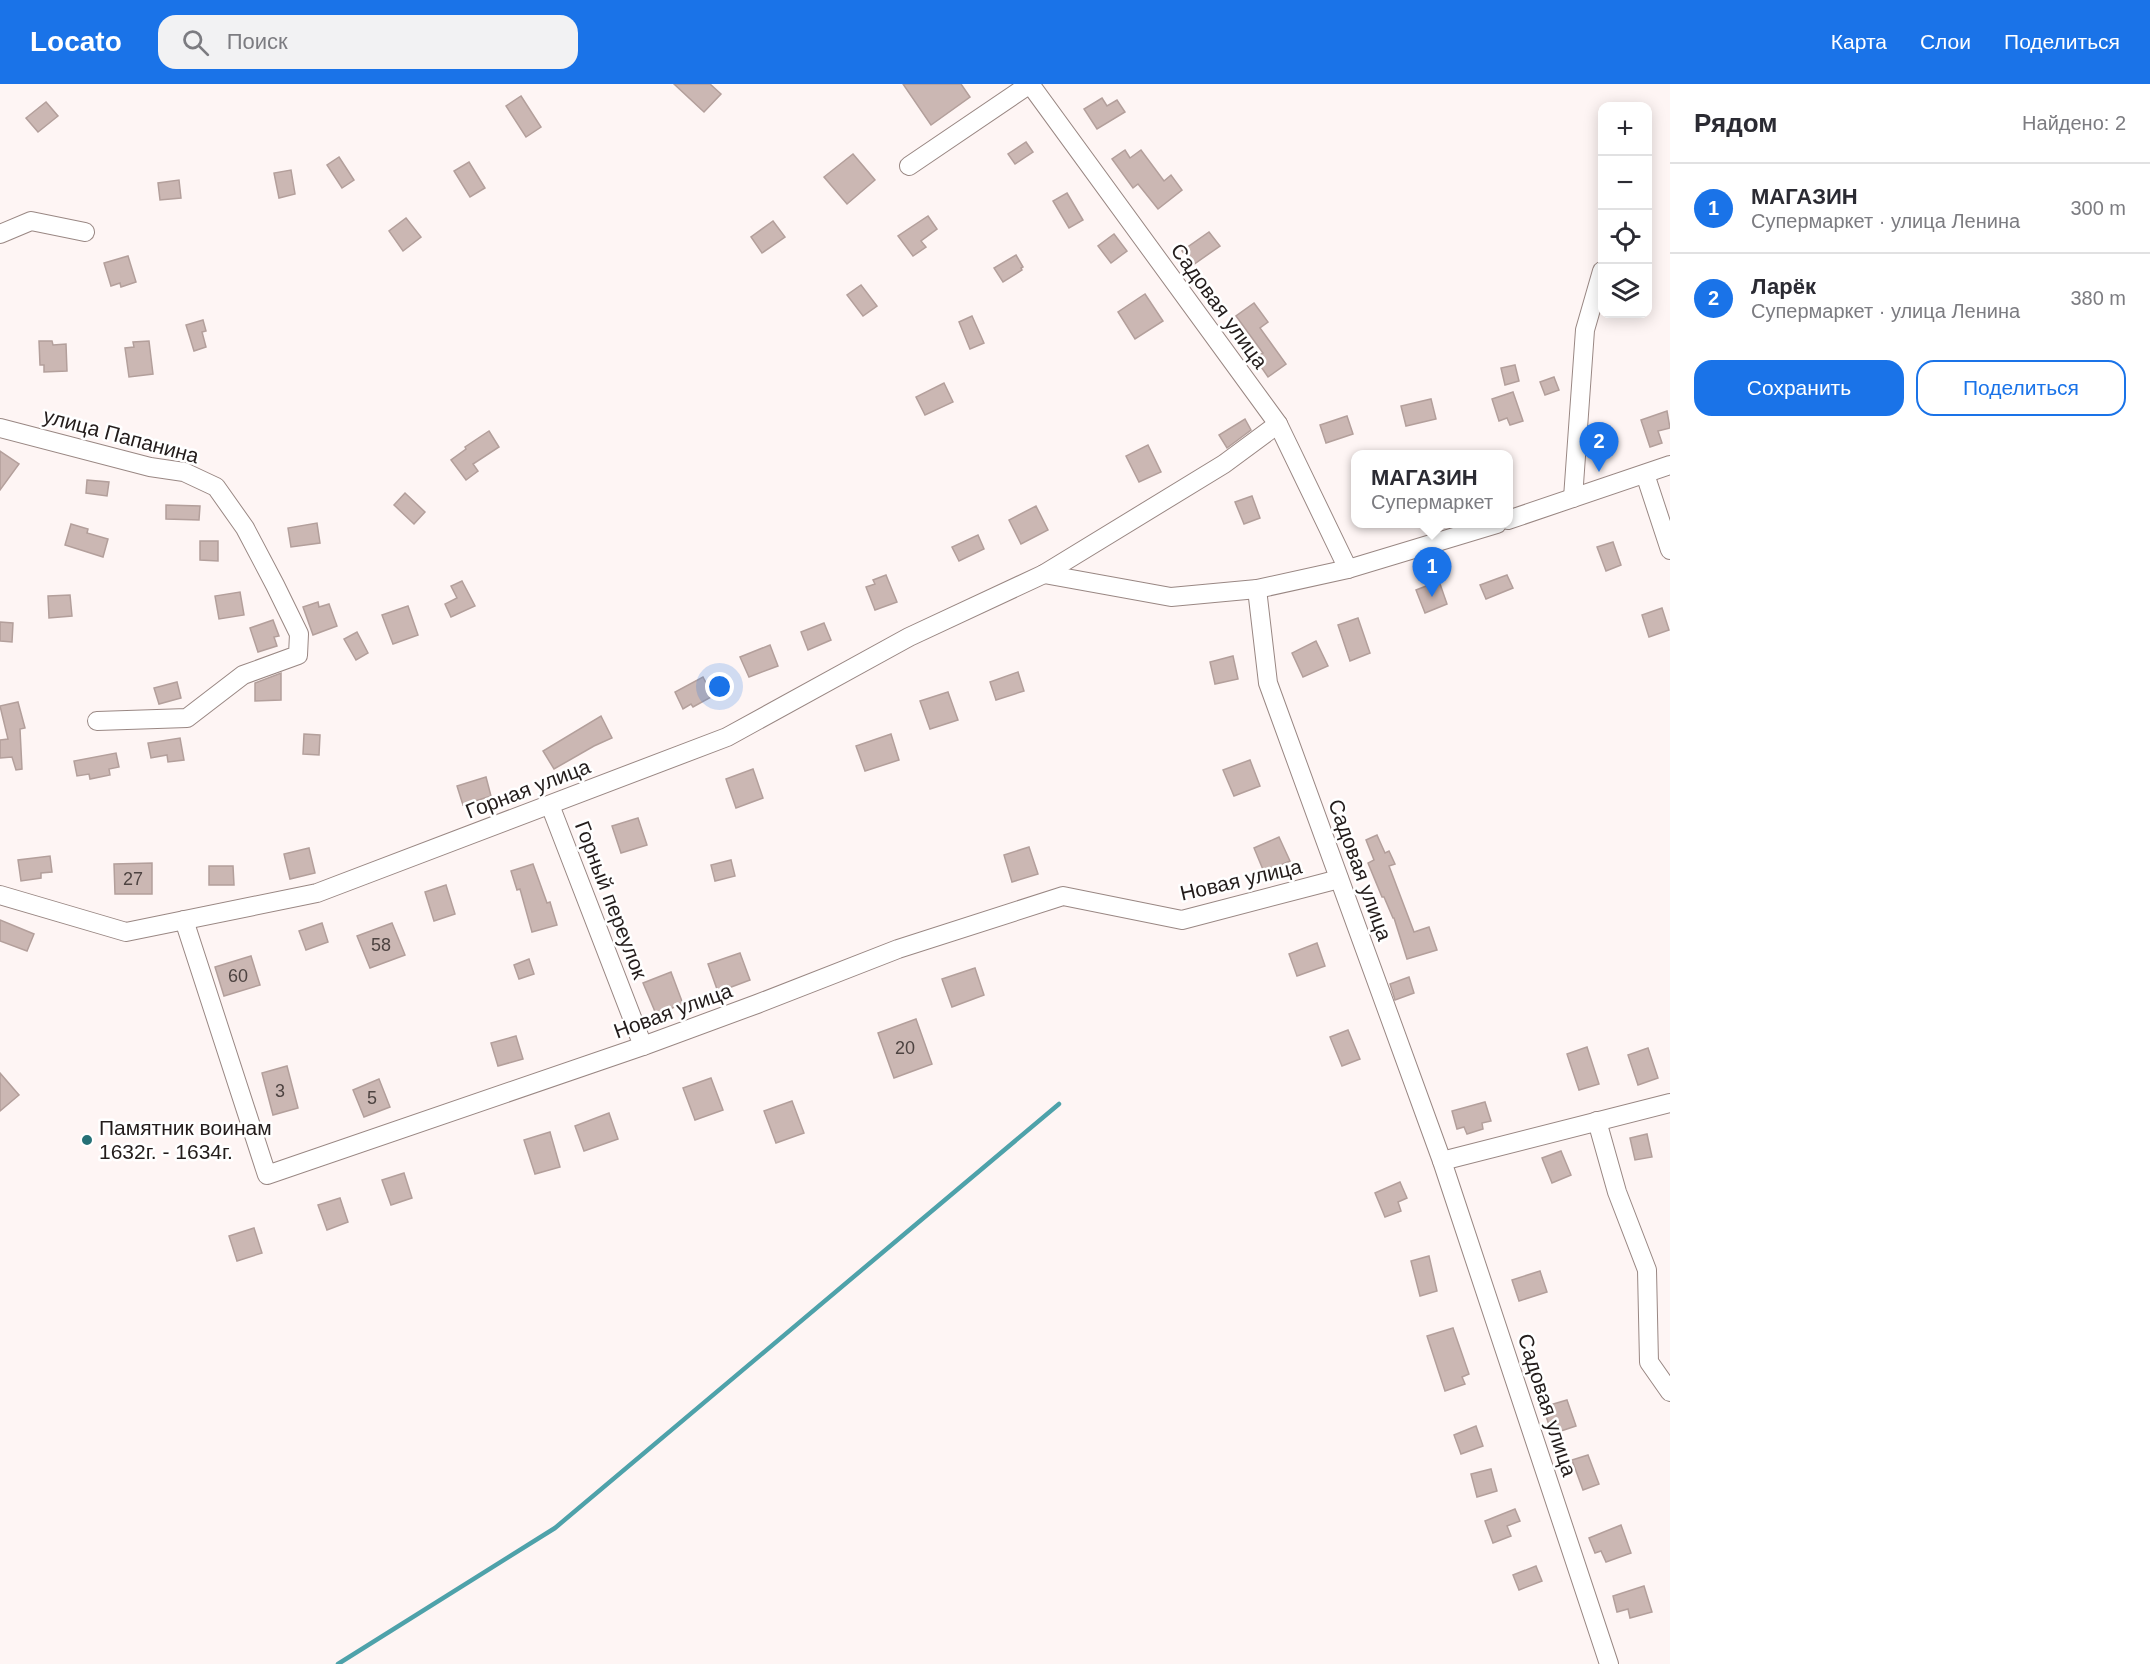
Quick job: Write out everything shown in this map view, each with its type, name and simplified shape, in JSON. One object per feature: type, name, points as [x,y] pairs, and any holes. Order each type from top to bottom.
[{"type":"street","points":[[909,166],[1030,84]]},
{"type":"street","name":"Садовая улица","points":[[1030,84],[1278,424],[1348,569]]},
{"type":"street","points":[[0,234],[31,221],[85,232]]},
{"type":"street","points":[[1573,498],[1585,330],[1598,286]]},
{"type":"street","name":"Горная улица","points":[[0,895],[126,932],[187,927],[317,892],[727,737],[909,637],[1044,574],[1224,464],[1278,424]]},
{"type":"street","name":"улица Папанина","points":[[0,428],[150,467],[184,472],[216,487],[245,528],[299,634],[298,655],[243,675],[187,718],[96,721]]},
{"type":"street","points":[[1513,519],[1670,465]]},
{"type":"street","points":[[1645,474],[1670,550]]},
{"type":"street","points":[[1044,574],[1171,597],[1257,588],[1348,569],[1484,528]]},
{"type":"street","name":"Садовая улица","points":[[1257,588],[1268,683],[1442,1161],[1609,1664]]},
{"type":"street","name":"Горный переулок","points":[[550,805],[643,1046]]},
{"type":"street","name":"Новая улица","points":[[187,927],[267,1176],[643,1046],[898,949],[1063,896],[1182,920],[1339,879]]},
{"type":"street","points":[[1442,1161],[1670,1103]]},
{"type":"street","points":[[1597,1121],[1617,1192],[1647,1270],[1649,1362],[1670,1392]]},
{"type":"building","points":[[674,84],[710,84],[721,94],[704,112]]},
{"type":"building","points":[[903,84],[961,84],[970,97],[931,125]]},
{"type":"building","points":[[521,96],[541,127],[526,137],[506,106]]},
{"type":"building","points":[[1102,98],[1107,106],[1117,100],[1125,112],[1097,129],[1084,109]]},
{"type":"building","points":[[46,102],[58,116],[38,132],[26,118]]},
{"type":"building","points":[[1026,142],[1033,152],[1015,164],[1008,154]]},
{"type":"building","points":[[1125,150],[1130,158],[1141,150],[1164,181],[1171,175],[1182,190],[1158,209],[1138,184],[1133,188],[1112,159]]},
{"type":"building","points":[[853,154],[875,180],[847,204],[824,177]]},
{"type":"building","points":[[339,157],[354,180],[342,188],[327,165]]},
{"type":"building","points":[[469,162],[485,188],[470,197],[454,171]]},
{"type":"building","points":[[291,170],[295,194],[279,198],[274,173]]},
{"type":"building","points":[[179,180],[181,198],[160,200],[158,183]]},
{"type":"building","points":[[1067,193],[1083,220],[1069,228],[1053,201]]},
{"type":"building","points":[[928,216],[937,229],[921,241],[926,247],[913,256],[898,236]]},
{"type":"building","points":[[406,218],[421,237],[403,251],[389,231]]},
{"type":"building","points":[[773,221],[785,237],[762,253],[751,237]]},
{"type":"building","points":[[1209,232],[1220,246],[1193,265],[1182,251]]},
{"type":"building","points":[[1114,234],[1127,251],[1111,263],[1098,246]]},
{"type":"building","points":[[1016,255],[1023,267],[1022,270],[1003,282],[994,268]]},
{"type":"building","points":[[128,256],[136,282],[121,287],[120,283],[111,286],[104,263]]},
{"type":"building","points":[[861,285],[877,306],[863,316],[847,295]]},
{"type":"building","points":[[1145,294],[1163,321],[1135,339],[1118,312]]},
{"type":"building","points":[[1254,303],[1268,322],[1260,328],[1286,364],[1268,377],[1255,358],[1263,353],[1236,316]]},
{"type":"building","points":[[972,316],[984,343],[970,349],[959,322]]},
{"type":"building","points":[[203,320],[206,331],[202,332],[206,347],[194,351],[186,325]]},
{"type":"building","points":[[39,341],[52,341],[53,345],[66,344],[67,371],[44,372],[44,365],[40,365]]},
{"type":"building","points":[[149,341],[153,374],[129,377],[125,348],[134,347],[133,342]]},
{"type":"building","points":[[1515,365],[1519,381],[1505,385],[1501,368]]},
{"type":"building","points":[[1554,377],[1559,390],[1545,395],[1540,382]]},
{"type":"building","points":[[944,383],[953,402],[925,415],[916,397]]},
{"type":"building","points":[[1513,392],[1523,421],[1510,425],[1507,418],[1499,421],[1492,399]]},
{"type":"building","points":[[1431,399],[1436,419],[1406,426],[1401,406]]},
{"type":"building","points":[[1667,411],[1670,428],[1658,431],[1662,443],[1650,447],[1641,420]]},
{"type":"building","points":[[1347,416],[1353,434],[1326,443],[1320,425]]},
{"type":"building","points":[[1245,419],[1251,430],[1227,448],[1219,435]]},
{"type":"building","points":[[489,431],[499,447],[473,464],[478,471],[466,480],[451,460],[466,449],[465,447]]},
{"type":"building","points":[[1148,445],[1161,472],[1139,482],[1126,456]]},
{"type":"building","points":[[0,451],[19,464],[0,490]]},
{"type":"building","points":[[87,480],[109,482],[107,496],[86,493]]},
{"type":"building","points":[[405,493],[425,512],[414,524],[394,505]]},
{"type":"building","points":[[1252,496],[1260,518],[1244,524],[1235,502]]},
{"type":"building","points":[[166,505],[200,506],[199,520],[166,519]]},
{"type":"building","points":[[1036,506],[1048,530],[1021,544],[1009,520]]},
{"type":"building","points":[[317,523],[320,543],[291,547],[288,528]]},
{"type":"building","points":[[71,524],[88,529],[87,533],[108,539],[103,557],[65,545]]},
{"type":"building","points":[[978,535],[984,549],[959,561],[952,547]]},
{"type":"building","points":[[200,541],[218,541],[218,561],[200,560]]},
{"type":"building","points":[[1613,542],[1621,565],[1606,571],[1597,547]]},
{"type":"building","points":[[886,575],[897,602],[875,610],[866,587],[875,584],[873,580]]},
{"type":"building","points":[[1507,575],[1513,588],[1486,599],[1480,585]]},
{"type":"building","points":[[462,581],[475,606],[451,617],[445,604],[457,598],[451,586]]},
{"type":"building","points":[[1439,581],[1447,604],[1425,613],[1416,590]]},
{"type":"building","points":[[240,592],[244,615],[219,619],[215,596]]},
{"type":"building","points":[[70,595],[72,616],[49,618],[48,596]]},
{"type":"building","points":[[318,602],[319,607],[329,604],[337,626],[313,635],[303,607]]},
{"type":"building","points":[[408,606],[418,635],[393,644],[382,615]]},
{"type":"building","points":[[1662,608],[1669,630],[1649,637],[1642,615]]},
{"type":"building","points":[[1358,618],[1370,653],[1350,661],[1338,625]]},
{"type":"building","points":[[273,620],[279,636],[274,637],[277,646],[258,652],[250,628]]},
{"type":"building","points":[[0,622],[13,623],[12,642],[0,641]]},
{"type":"building","points":[[824,623],[831,640],[808,650],[801,632]]},
{"type":"building","points":[[357,632],[368,653],[356,660],[344,639]]},
{"type":"building","points":[[1316,641],[1328,666],[1303,677],[1292,653]]},
{"type":"building","points":[[770,645],[778,666],[749,677],[740,657]]},
{"type":"building","points":[[1233,656],[1238,679],[1215,684],[1210,662]]},
{"type":"building","points":[[1018,672],[1024,691],[996,700],[990,682]]},
{"type":"building","points":[[281,673],[281,700],[255,701],[255,683]]},
{"type":"building","points":[[703,677],[713,696],[693,707],[691,704],[683,709],[675,692]]},
{"type":"building","points":[[177,682],[181,698],[159,704],[154,688]]},
{"type":"building","points":[[948,692],[958,720],[930,729],[920,701]]},
{"type":"building","points":[[18,702],[25,728],[20,729],[22,769],[16,770],[12,757],[0,758],[0,740],[8,739],[0,706]]},
{"type":"building","points":[[601,716],[612,738],[554,769],[543,751]]},
{"type":"building","points":[[304,734],[320,735],[319,755],[303,754]]},
{"type":"building","points":[[891,734],[899,760],[865,771],[856,746]]},
{"type":"building","points":[[180,738],[184,760],[168,762],[167,755],[151,758],[148,743]]},
{"type":"building","points":[[116,753],[119,767],[109,769],[110,775],[90,779],[89,774],[77,776],[74,761]]},
{"type":"building","points":[[1250,760],[1260,786],[1234,796],[1223,770]]},
{"type":"building","points":[[753,769],[763,798],[736,808],[726,779]]},
{"type":"building","points":[[486,777],[491,796],[463,805],[457,786]]},
{"type":"building","points":[[638,818],[647,845],[621,853],[612,826]]},
{"type":"building","points":[[1377,835],[1385,853],[1389,851],[1395,864],[1389,866],[1414,932],[1429,927],[1437,950],[1407,959],[1394,918],[1382,897],[1368,863],[1374,860],[1366,840]]},
{"type":"building","points":[[1279,837],[1290,861],[1264,872],[1254,848]]},
{"type":"building","points":[[1029,847],[1038,874],[1012,882],[1004,855]]},
{"type":"building","points":[[309,848],[315,873],[290,879],[284,854]]},
{"type":"building","points":[[50,856],[52,872],[41,873],[41,878],[21,881],[18,860]]},
{"type":"building","points":[[731,860],[735,876],[715,881],[711,865]]},
{"type":"building","points":[[152,863],[152,894],[115,894],[114,864]]},
{"type":"building","points":[[533,864],[547,903],[550,902],[557,925],[532,932],[520,889],[517,890],[511,871]]},
{"type":"building","points":[[209,866],[233,866],[234,885],[209,885]]},
{"type":"building","points":[[446,885],[455,914],[434,921],[425,892]]},
{"type":"building","points":[[0,920],[34,934],[27,951],[0,941]]},
{"type":"building","points":[[322,923],[328,942],[306,950],[299,931]]},
{"type":"building","points":[[392,923],[405,955],[370,968],[357,936]]},
{"type":"building","points":[[1317,943],[1325,966],[1297,976],[1289,954]]},
{"type":"building","points":[[740,953],[750,980],[718,992],[708,964]]},
{"type":"building","points":[[251,956],[260,985],[224,996],[215,967]]},
{"type":"building","points":[[529,959],[534,974],[519,979],[514,965]]},
{"type":"building","points":[[975,968],[984,995],[952,1007],[942,979]]},
{"type":"building","points":[[671,972],[683,1004],[656,1014],[643,983]]},
{"type":"building","points":[[1409,977],[1414,993],[1395,1000],[1390,984]]},
{"type":"building","points":[[916,1019],[932,1064],[894,1078],[878,1033]]},
{"type":"building","points":[[1348,1030],[1360,1059],[1342,1066],[1330,1037]]},
{"type":"building","points":[[516,1036],[523,1059],[498,1066],[491,1043]]},
{"type":"building","points":[[1587,1047],[1599,1084],[1579,1090],[1567,1054]]},
{"type":"building","points":[[1648,1048],[1658,1078],[1638,1085],[1628,1055]]},
{"type":"building","points":[[287,1066],[298,1108],[273,1115],[262,1073]]},
{"type":"building","points":[[0,1073],[19,1095],[0,1111]]},
{"type":"building","points":[[711,1078],[723,1110],[695,1120],[683,1088]]},
{"type":"building","points":[[379,1079],[390,1107],[364,1117],[353,1090]]},
{"type":"building","points":[[792,1101],[804,1133],[776,1143],[764,1111]]},
{"type":"building","points":[[1485,1102],[1491,1121],[1482,1123],[1483,1129],[1467,1134],[1464,1127],[1457,1129],[1452,1111]]},
{"type":"building","points":[[609,1113],[618,1139],[584,1151],[575,1126]]},
{"type":"building","points":[[550,1132],[560,1167],[535,1174],[524,1140]]},
{"type":"building","points":[[1647,1134],[1652,1157],[1635,1160],[1630,1138]]},
{"type":"building","points":[[1561,1151],[1571,1175],[1552,1183],[1542,1158]]},
{"type":"building","points":[[404,1173],[412,1198],[391,1205],[382,1180]]},
{"type":"building","points":[[1400,1182],[1407,1198],[1398,1202],[1401,1211],[1385,1217],[1375,1193]]},
{"type":"building","points":[[340,1198],[348,1222],[327,1230],[318,1205]]},
{"type":"building","points":[[254,1228],[262,1253],[237,1261],[229,1236]]},
{"type":"building","points":[[1429,1256],[1437,1291],[1420,1296],[1411,1261]]},
{"type":"building","points":[[1540,1271],[1547,1292],[1519,1301],[1512,1280]]},
{"type":"building","points":[[1453,1328],[1469,1374],[1462,1377],[1465,1384],[1445,1391],[1427,1336]]},
{"type":"building","points":[[1567,1400],[1576,1426],[1552,1434],[1543,1407]]},
{"type":"building","points":[[1476,1426],[1483,1446],[1461,1454],[1454,1435]]},
{"type":"building","points":[[1588,1455],[1599,1484],[1583,1490],[1572,1460]]},
{"type":"building","points":[[1491,1469],[1497,1491],[1477,1497],[1471,1474]]},
{"type":"building","points":[[1515,1509],[1520,1521],[1507,1526],[1511,1536],[1493,1543],[1485,1521]]},
{"type":"building","points":[[1621,1525],[1631,1553],[1606,1562],[1601,1551],[1595,1553],[1589,1538]]},
{"type":"building","points":[[1536,1566],[1542,1581],[1519,1590],[1513,1575]]},
{"type":"building","points":[[1644,1586],[1652,1612],[1630,1618],[1628,1609],[1617,1612],[1613,1596]]},
{"type":"waterway","points":[[338,1664],[555,1528],[1059,1104]]},
{"type":"place","name":"Ларёк","points":[[1599,472]]},
{"type":"place","name":"МАГАЗИН","points":[[1432,597]]},
{"type":"place","name":"Памятник воинам 1632г. - 1634г.","points":[[87,1140]]}]
